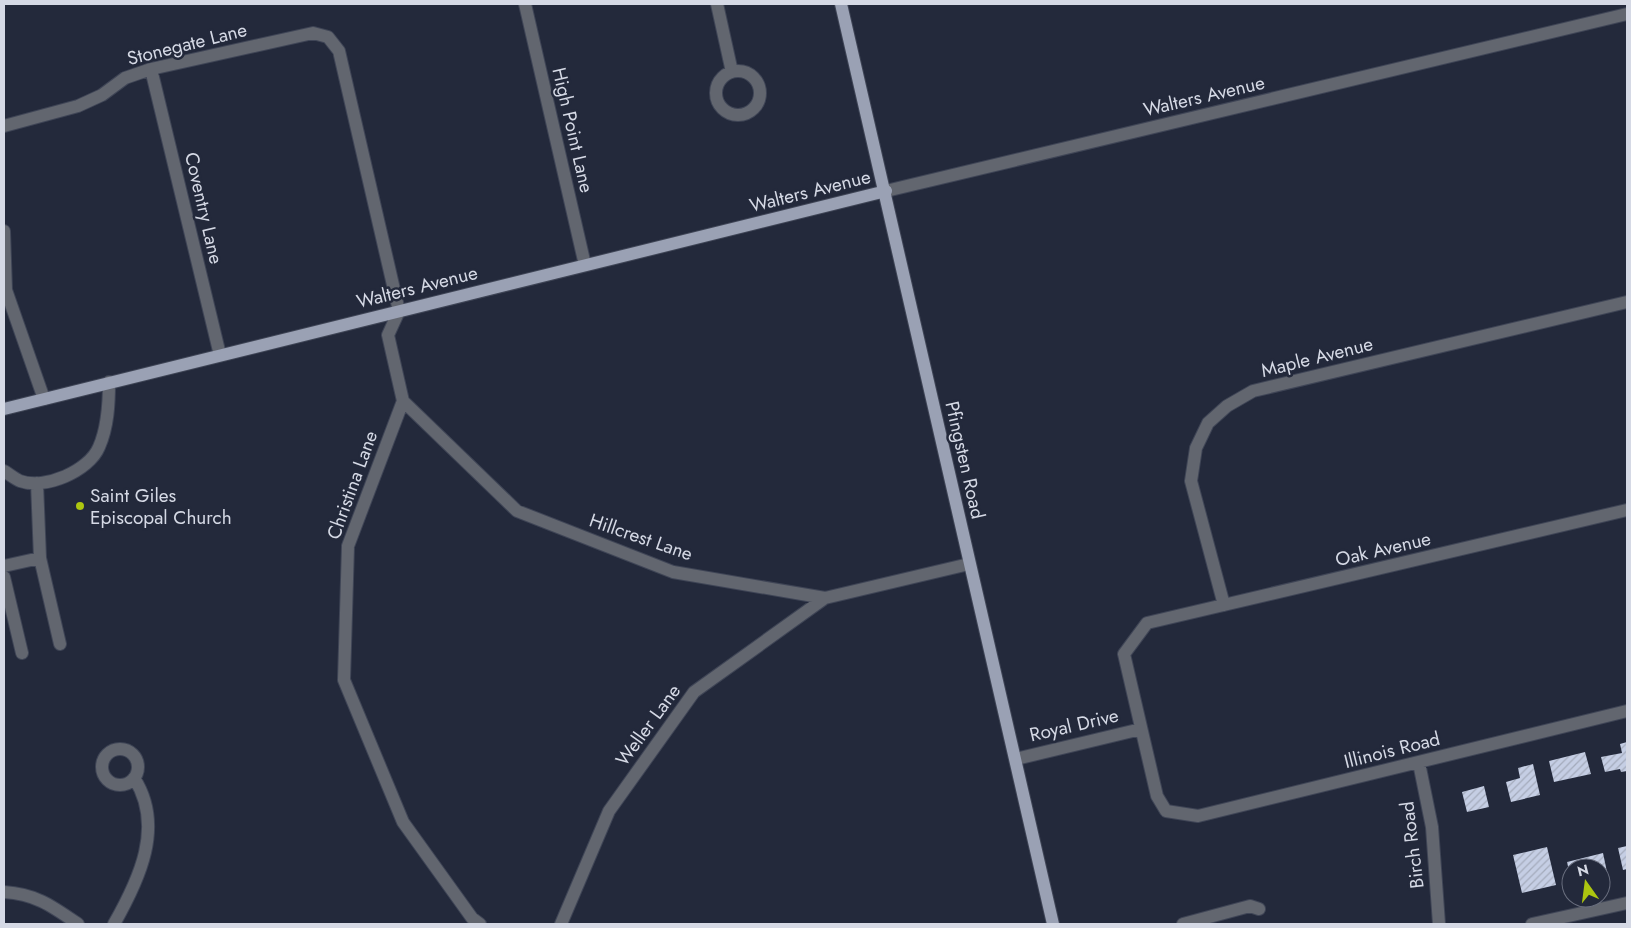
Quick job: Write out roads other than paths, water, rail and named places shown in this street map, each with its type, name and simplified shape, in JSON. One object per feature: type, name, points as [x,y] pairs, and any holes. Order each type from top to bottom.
[{"type":"main road","name":"Pfingsten Road","points":[[841,4],[886,191],[969,564],[1054,924]]},
{"type":"main road","name":"Walters Avenue","points":[[4,409],[886,191]]},
{"type":"street","name":"High Point Lane","points":[[525,4],[585,265]]},
{"type":"street","points":[[717,4],[732,72]]},
{"type":"street","name":"Walters Avenue","points":[[886,191],[1627,14]]},
{"type":"street","name":"Stonegate Lane","points":[[4,126],[78,106],[102,95],[125,78],[151,69],[313,33],[328,37],[339,51],[399,311]]},
{"type":"street","name":"Coventry Lane","points":[[151,69],[220,355]]},
{"type":"street","points":[[4,231],[5,291],[44,399]]},
{"type":"street","name":"Maple Avenue","points":[[1224,605],[1191,482],[1196,448],[1208,423],[1227,406],[1253,392],[1627,302]]},
{"type":"street","points":[[399,311],[388,335],[403,401]]},
{"type":"street","points":[[4,471],[21,482],[45,483],[69,475],[86,462],[99,448],[108,405],[109,382]]},
{"type":"street","name":"Hillcrest Lane","points":[[403,401],[517,511],[673,572],[826,598],[969,564]]},
{"type":"street","name":"Christina Lane","points":[[403,401],[348,546],[344,680],[403,822],[472,918],[480,924]]},
{"type":"street","points":[[37,483],[40,558],[60,644]]},
{"type":"street","name":"Oak Avenue","points":[[1147,623],[1627,510]]},
{"type":"street","points":[[4,566],[40,558]]},
{"type":"street","points":[[4,577],[22,653]]},
{"type":"street","name":"Weller Lane","points":[[561,924],[609,811],[694,692],[826,598]]},
{"type":"street","name":"Royal Drive","points":[[1147,623],[1124,654],[1157,796],[1166,811]]},
{"type":"street","name":"Illinois Road","points":[[1166,811],[1198,816],[1627,712]]},
{"type":"street","name":"Royal Drive","points":[[1016,759],[1142,728]]},
{"type":"street","name":"Birch Road","points":[[1419,763],[1432,826],[1439,924]]},
{"type":"street","points":[[114,924],[133,891],[145,855],[148,818],[144,793],[134,778]]},
{"type":"street","points":[[4,892],[24,893],[45,902],[78,924]]},
{"type":"street","points":[[1532,924],[1627,904]]},
{"type":"street","points":[[1183,924],[1250,906],[1260,909]]},
{"type":"place","name":"Saint Giles Episcopal Church","points":[[80,506]]}]
